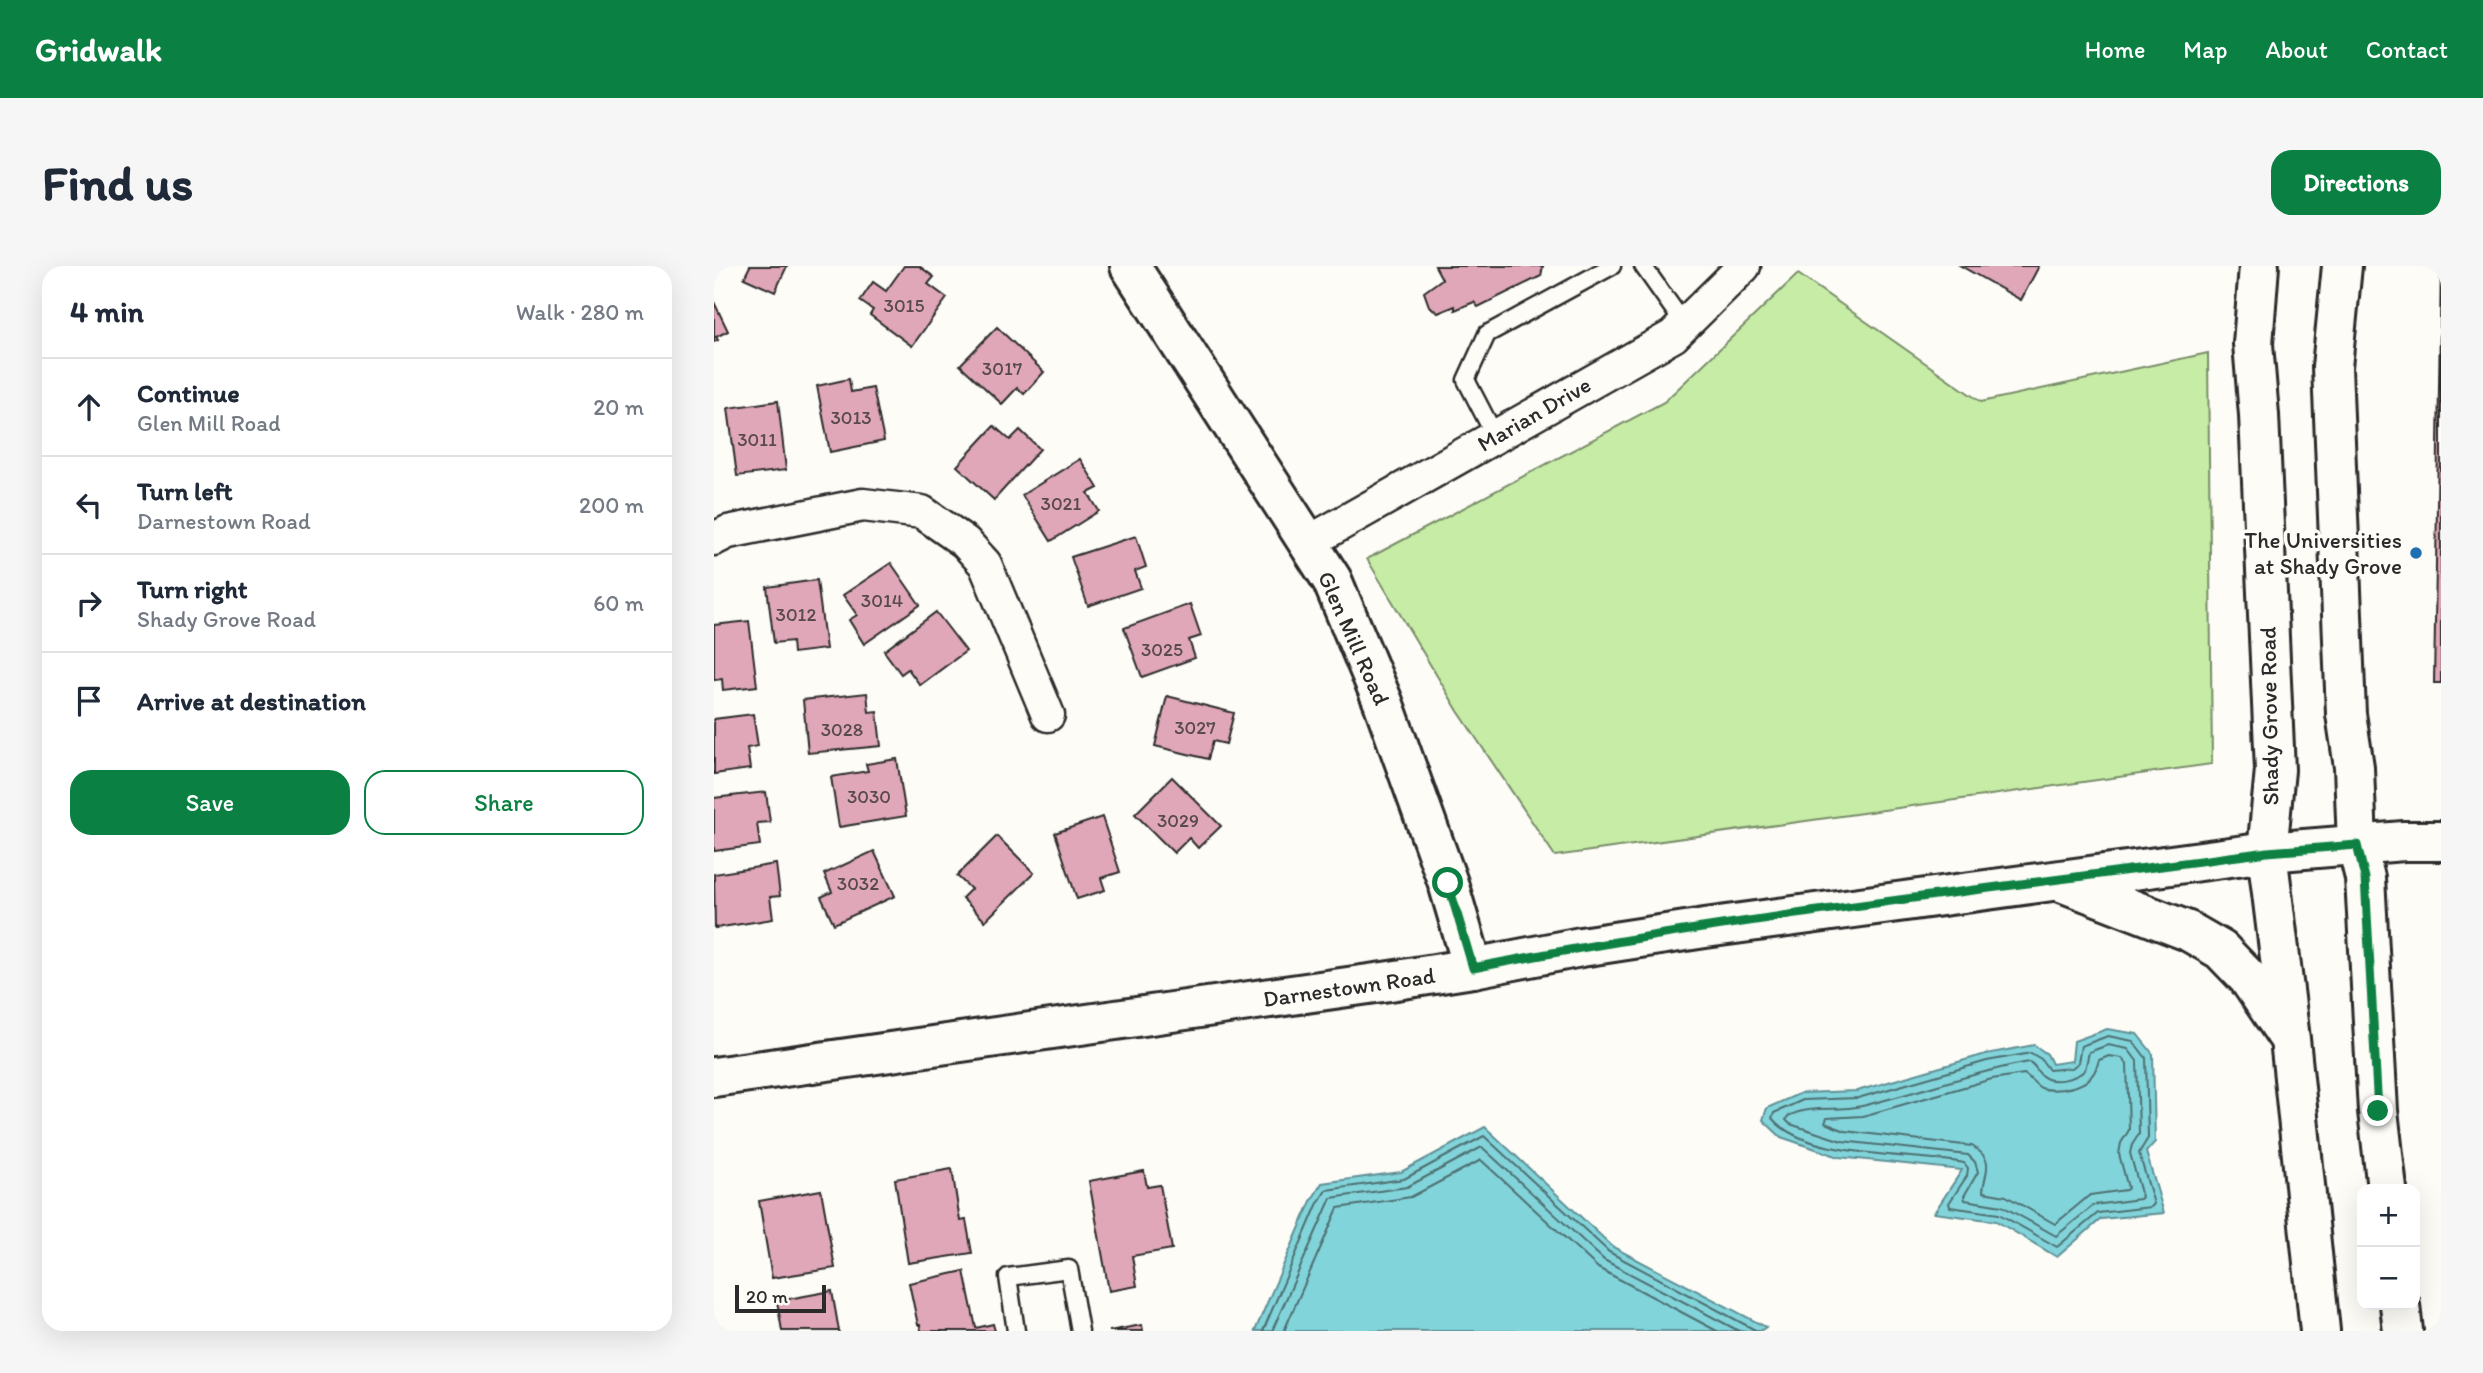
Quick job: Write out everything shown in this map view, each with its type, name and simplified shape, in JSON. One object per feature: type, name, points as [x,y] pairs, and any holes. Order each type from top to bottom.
[{"type":"main road","name":"Glen Mill Road","points":[[1130,266],[1332,580],[1383,702],[1448,883],[1473,968]]},
{"type":"main road","name":"Shady Grove Road","points":[[2259,266],[2253,344],[2259,415],[2274,770],[2267,852],[2290,1039],[2320,1331]]},
{"type":"main road","points":[[2342,266],[2332,367],[2346,714],[2354,767],[2357,845],[2365,878],[2378,1111],[2386,1184]]},
{"type":"main road","name":"Darnestown Road","points":[[714,1077],[1473,968],[1581,947],[1705,928],[2267,852],[2404,841],[2441,841]]},
{"type":"main road","points":[[2057,880],[2188,931],[2221,950],[2248,978],[2290,1039]]},
{"type":"main road","points":[[2401,1310],[2403,1331]]},
{"type":"street","name":"Marian Drive","points":[[1309,542],[1672,336],[1744,266]]},
{"type":"street","points":[[714,539],[728,532],[863,505],[922,512],[965,542],[985,564],[1048,715]]},
{"type":"lane","points":[[1495,436],[1466,380],[1487,334],[1612,266]]},
{"type":"lane","points":[[1643,266],[1684,324]]},
{"type":"lane","points":[[1016,1331],[1008,1277],[1069,1269],[1080,1331]]},
{"type":"green space","points":[[1798,274],[1981,402],[2208,353],[2212,764],[1555,856],[1458,711],[1367,559],[1664,402]]},
{"type":"water","points":[[2107,1029],[2137,1034],[2153,1054],[2155,1142],[2146,1152],[2164,1213],[2101,1219],[2057,1257],[1996,1221],[1934,1213],[1962,1170],[1839,1157],[1781,1137],[1763,1120],[1767,1108],[1801,1093],[1857,1091],[1986,1054],[2034,1045],[2047,1054],[2052,1064],[2072,1061],[2074,1041]]},
{"type":"water","points":[[1485,1127],[1613,1247],[1766,1327],[1760,1331],[1255,1331],[1311,1201],[1322,1183],[1401,1172]]},
{"type":"building","points":[[750,266],[787,266],[775,292],[744,278]]},
{"type":"building","points":[[904,266],[919,266],[934,277],[928,284],[947,298],[912,346],[870,315],[873,310],[860,301],[873,282],[886,291]]},
{"type":"building","points":[[1435,266],[1543,266],[1541,276],[1478,307],[1474,302],[1438,313],[1429,306],[1424,292],[1442,279]]},
{"type":"building","points":[[1961,266],[2039,266],[2021,300]]},
{"type":"building","points":[[2441,266],[2441,683],[2434,683]]},
{"type":"building","points":[[714,302],[728,331],[716,337],[718,340],[714,342]]},
{"type":"building","points":[[997,327],[1044,372],[1024,394],[1017,388],[1002,404],[960,365]]},
{"type":"building","points":[[849,379],[851,392],[873,388],[884,441],[830,452],[817,386]]},
{"type":"building","points":[[778,401],[786,470],[737,476],[728,408]]},
{"type":"building","points":[[994,426],[1010,440],[1020,430],[1040,449],[994,500],[957,466]]},
{"type":"building","points":[[1080,459],[1098,488],[1088,493],[1099,511],[1051,541],[1022,495]]},
{"type":"building","points":[[1136,536],[1146,567],[1135,571],[1141,588],[1088,606],[1071,557]]},
{"type":"building","points":[[891,563],[920,605],[864,644],[849,620],[857,615],[843,595]]},
{"type":"building","points":[[817,580],[826,649],[793,653],[792,641],[774,643],[767,587]]},
{"type":"building","points":[[1190,604],[1201,636],[1189,640],[1195,658],[1142,677],[1124,628]]},
{"type":"building","points":[[936,612],[966,651],[920,685],[908,669],[901,674],[884,651]]},
{"type":"building","points":[[749,621],[757,686],[723,690],[722,679],[714,680],[714,625]]},
{"type":"building","points":[[867,693],[869,712],[877,711],[881,746],[808,753],[803,700]]},
{"type":"building","points":[[1167,696],[1234,713],[1226,744],[1213,741],[1208,759],[1155,746]]},
{"type":"building","points":[[753,714],[758,746],[747,748],[750,769],[714,774],[714,719]]},
{"type":"building","points":[[897,759],[906,816],[839,827],[831,777],[868,771],[866,764]]},
{"type":"building","points":[[1172,777],[1221,826],[1198,848],[1189,838],[1174,853],[1135,814]]},
{"type":"building","points":[[766,792],[770,822],[757,823],[760,845],[714,851],[714,798]]},
{"type":"building","points":[[1102,817],[1120,872],[1101,878],[1105,890],[1077,899],[1055,833]]},
{"type":"building","points":[[997,836],[1034,873],[985,921],[962,898],[971,889],[957,876]]},
{"type":"building","points":[[874,851],[895,896],[834,924],[821,897],[832,892],[824,874]]},
{"type":"building","points":[[776,864],[780,896],[770,897],[773,919],[715,928],[714,874]]},
{"type":"building","points":[[952,1169],[960,1221],[966,1220],[972,1253],[908,1263],[895,1179]]},
{"type":"building","points":[[1144,1171],[1147,1187],[1160,1185],[1172,1249],[1132,1256],[1137,1286],[1109,1291],[1089,1181]]},
{"type":"building","points":[[821,1190],[835,1268],[772,1278],[759,1201]]},
{"type":"building","points":[[964,1271],[976,1328],[993,1324],[995,1331],[921,1331],[909,1283]]},
{"type":"building","points":[[832,1291],[839,1331],[782,1331],[777,1301]]},
{"type":"building","points":[[1142,1325],[1143,1331],[1109,1331]]},
{"type":"place","name":"The Universities at Shady Grove","points":[[2416,553]]},
{"type":"route","points":[[1448,883],[1473,968],[1581,947],[1705,928],[2267,852],[2357,845],[2365,878],[2378,1111]]}]
